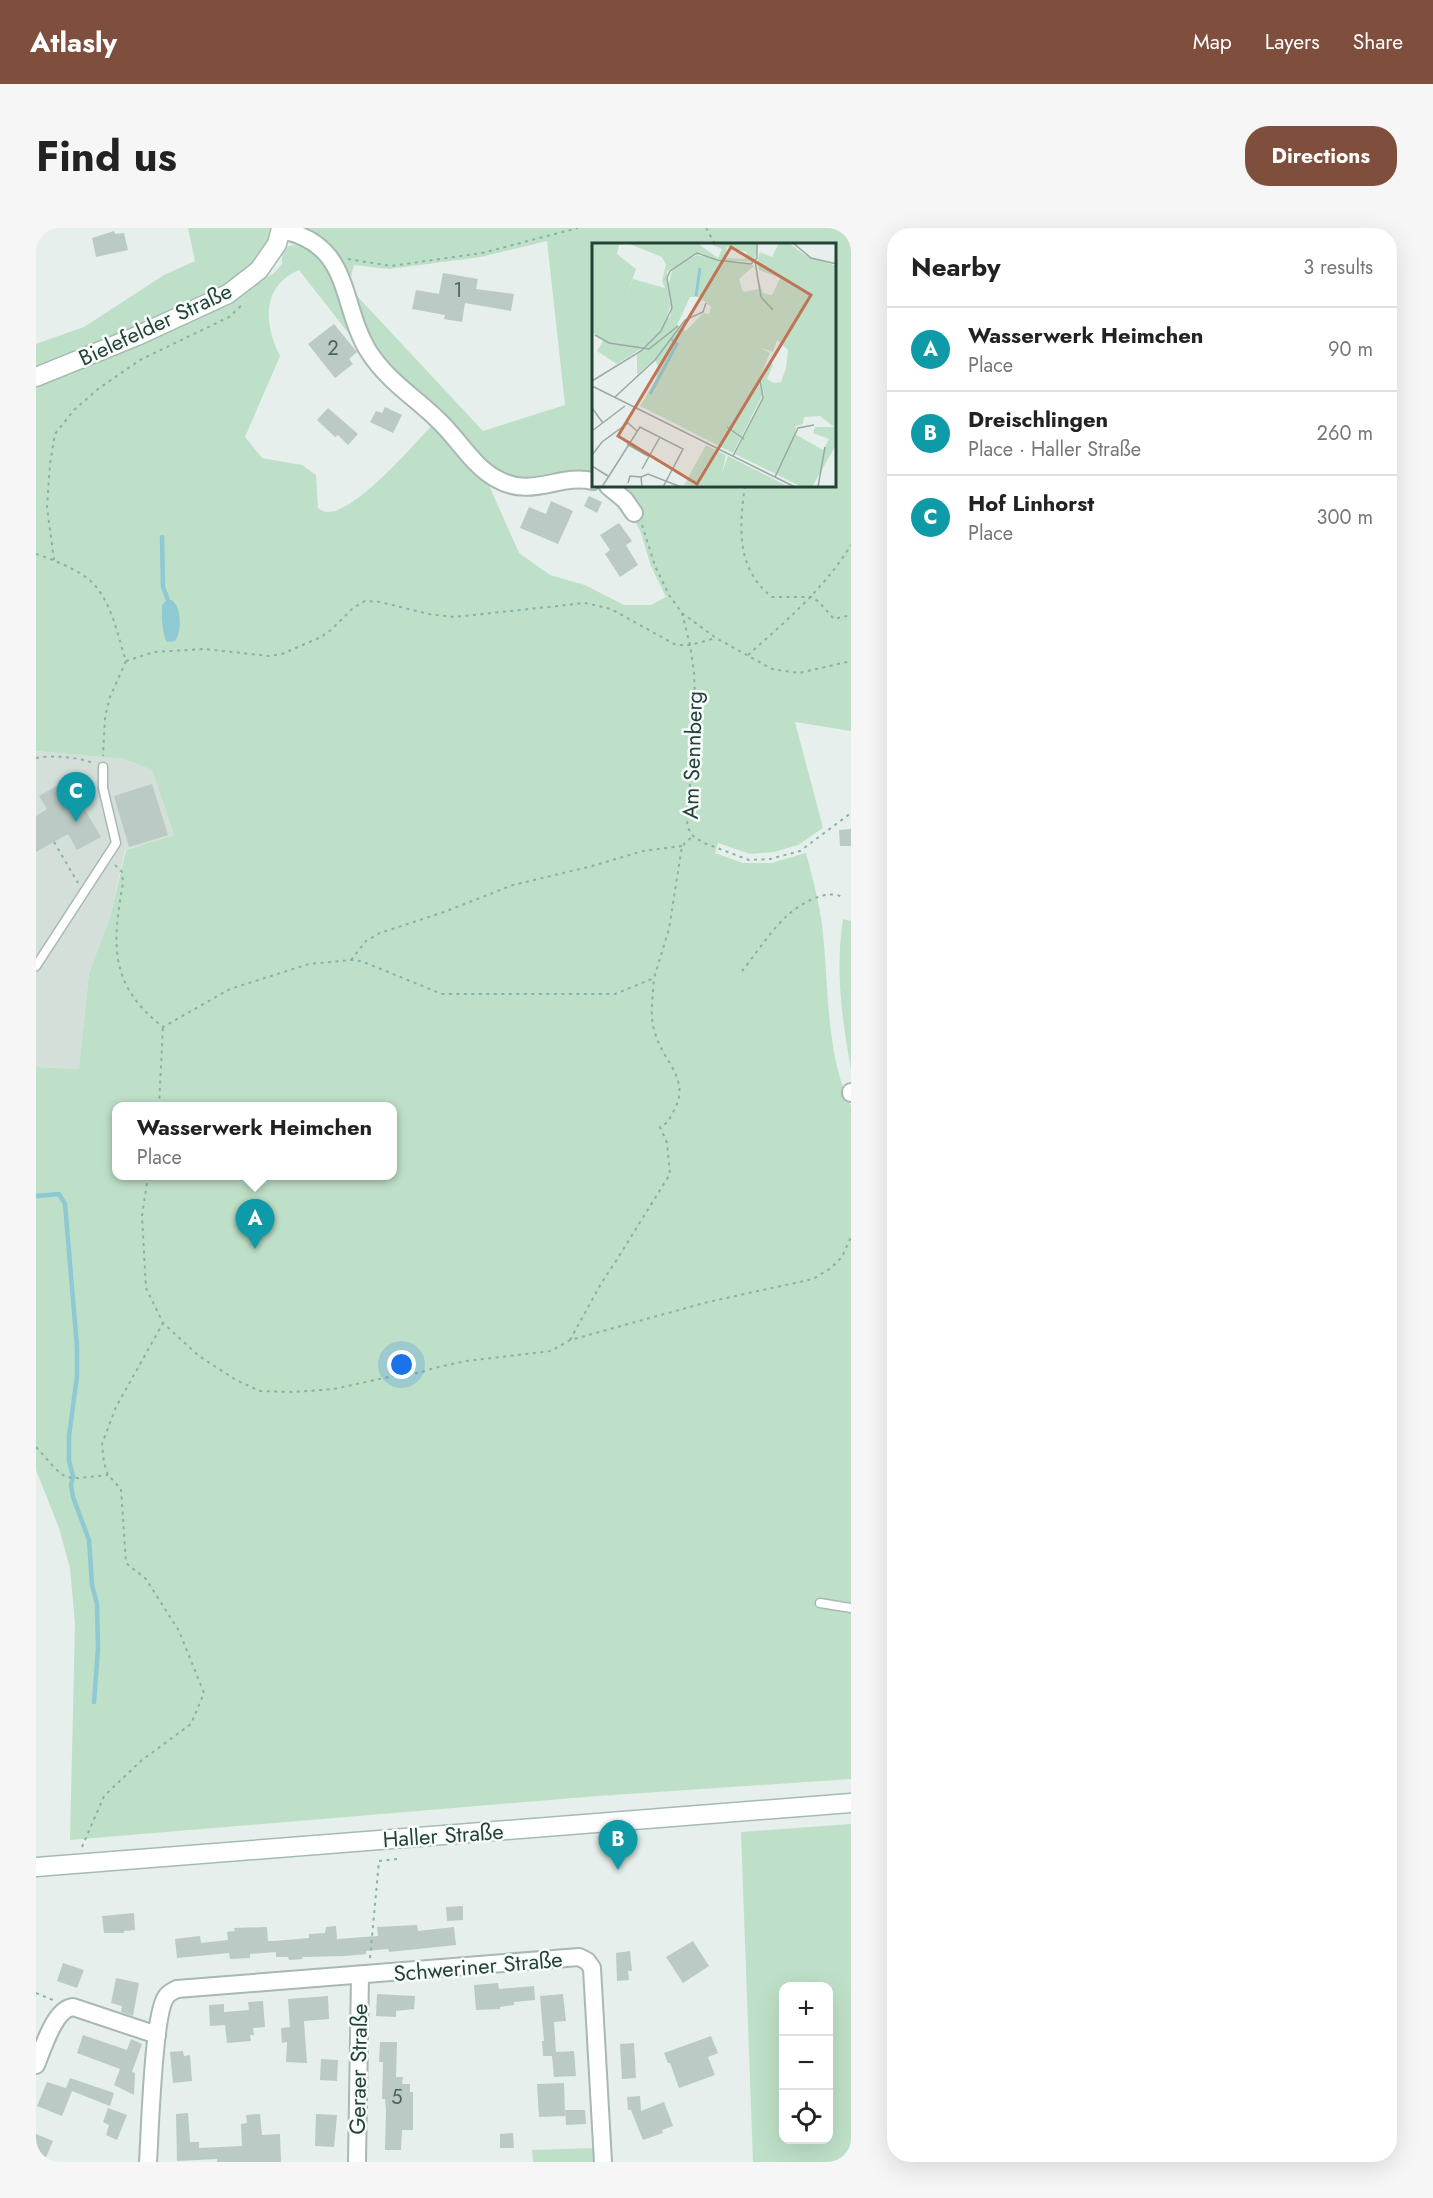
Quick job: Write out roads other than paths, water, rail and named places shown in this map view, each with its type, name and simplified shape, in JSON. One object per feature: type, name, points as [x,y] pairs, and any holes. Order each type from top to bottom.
[{"type":"main road","name":"Bielefelder Straße","points":[[36,377],[137,336],[228,294],[259,270],[277,244],[281,229]]},
{"type":"main road","name":"Haller Straße","points":[[36,1867],[851,1803]]},
{"type":"street","points":[[281,229],[299,234],[314,243],[331,260],[340,271],[363,340],[377,363],[395,384],[438,419],[485,471],[506,483],[530,488],[585,479],[592,481]]},
{"type":"street","points":[[610,488],[625,500],[634,513]]},
{"type":"street","name":"Schweriner Straße","points":[[157,2035],[161,2006],[166,1995],[177,1989],[364,1976],[579,1957],[587,1961],[592,1968],[603,2162]]},
{"type":"street","name":"Geraer Straße","points":[[357,2162],[364,1976]]},
{"type":"street","points":[[36,2065],[58,2015],[66,2007],[73,2007],[157,2035],[148,2162]]},
{"type":"lane","points":[[36,966],[116,843],[103,788],[103,766]]},
{"type":"lane","points":[[820,1603],[851,1608]]},
{"type":"water","points":[[172,600],[178,609],[180,626],[175,641],[167,642],[163,631],[162,611],[163,604]]},
{"type":"waterway","points":[[162,537],[163,587],[168,600]]},
{"type":"waterway","points":[[36,1196],[59,1194],[65,1204],[77,1347],[77,1376],[69,1436],[69,1461],[73,1476],[71,1485],[73,1497],[89,1540],[92,1585],[97,1604],[98,1649],[94,1702]]},
{"type":"place","name":"Hof Linhorst","points":[[76,822]]},
{"type":"place","name":"Wasserwerk Heimchen","points":[[255,1249]]},
{"type":"place","name":"Dreischlingen","points":[[618,1870]]}]
